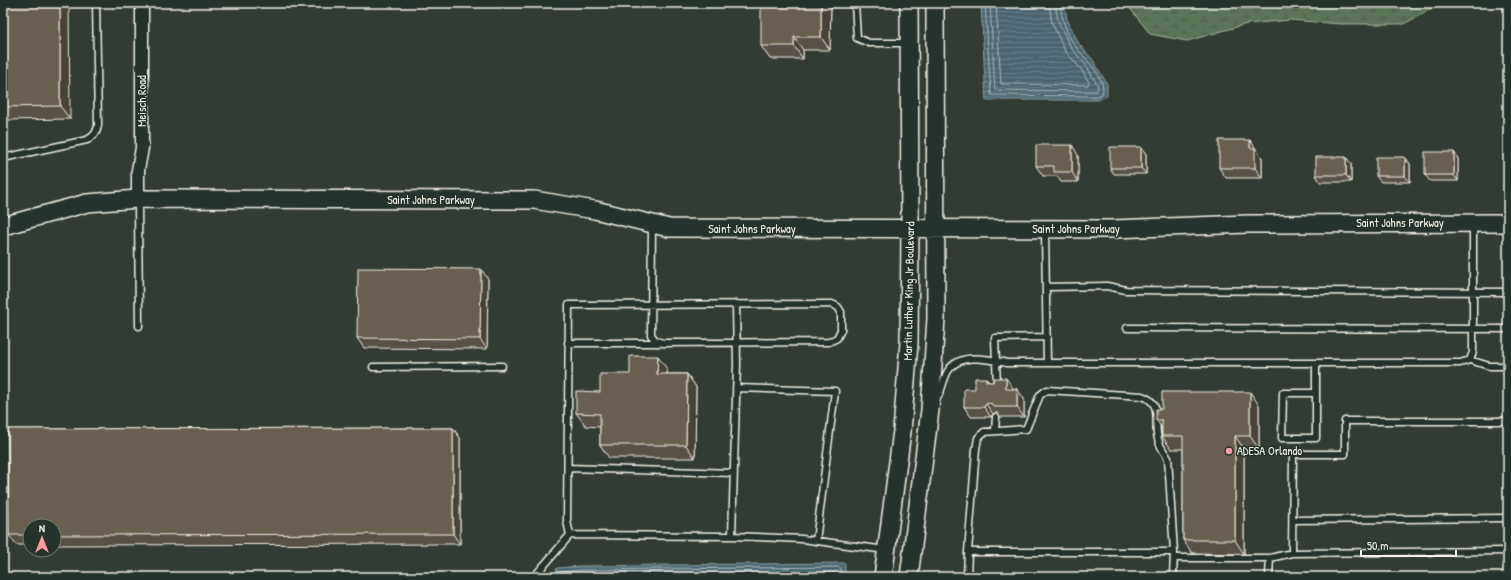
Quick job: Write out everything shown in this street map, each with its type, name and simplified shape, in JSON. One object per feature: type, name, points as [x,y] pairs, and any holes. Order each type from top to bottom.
[{"type":"street","name":"Meisch Road","points":[[138,199],[138,170],[142,148],[142,3]]},
{"type":"street","name":"Martin Luther King Jr Boulevard","points":[[883,577],[902,431],[909,344],[909,3]]},
{"type":"street","points":[[909,577],[930,410],[936,318],[935,3]]},
{"type":"street","name":"Saint Johns Parkway","points":[[3,226],[87,203],[138,199],[534,200],[595,210],[669,228],[1112,229],[1248,224],[1508,223]]},
{"type":"street","points":[[888,544],[917,522]]},
{"type":"lane","points":[[3,158],[87,140],[93,137],[97,131],[96,3]]},
{"type":"lane","points":[[855,3],[857,38],[869,43],[910,43]]},
{"type":"lane","points":[[138,199],[139,326]]},
{"type":"lane","points":[[1470,360],[1473,352],[1473,223]]},
{"type":"lane","points":[[652,224],[651,336],[656,341],[663,343]]},
{"type":"lane","points":[[1045,229],[1047,363]]},
{"type":"lane","points":[[1046,287],[1107,286],[1126,290],[1508,292]]},
{"type":"lane","points":[[732,536],[737,343],[736,304]]},
{"type":"lane","points":[[568,343],[829,342],[837,338],[841,330],[841,312],[838,307],[832,304],[569,305],[568,343],[567,521],[570,536]]},
{"type":"lane","points":[[1127,328],[1508,330]]},
{"type":"lane","points":[[997,388],[995,338],[1047,337]]},
{"type":"lane","points":[[930,410],[942,391],[946,374],[955,363],[969,358],[987,358],[1007,363],[1460,363],[1470,360],[1489,366],[1508,366]]},
{"type":"lane","points":[[1316,363],[1316,393],[1316,438],[1282,438],[1283,393],[1316,393]]},
{"type":"lane","points":[[373,367],[502,366]]},
{"type":"lane","points":[[736,388],[835,392],[816,540]]},
{"type":"lane","points":[[967,577],[978,438],[984,432],[1026,429],[1040,395],[1047,390],[1142,396],[1150,399],[1155,406],[1157,437],[1160,447],[1168,458],[1174,577]]},
{"type":"lane","points":[[995,431],[996,417]]},
{"type":"lane","points":[[1292,553],[1293,454],[1345,454],[1346,421],[1508,421]]},
{"type":"lane","points":[[568,468],[734,473]]},
{"type":"lane","points":[[1293,520],[1508,518]]},
{"type":"lane","points":[[534,577],[570,536],[732,536],[888,544]]},
{"type":"lane","points":[[968,552],[1270,558],[1292,553],[1508,551]]},
{"type":"lane","points":[[1269,577],[1270,558]]},
{"type":"green space","points":[[1126,3],[1442,3],[1404,24],[1341,24],[1290,20],[1247,24],[1187,41],[1150,34]]},
{"type":"water","points":[[981,3],[1064,3],[1067,19],[1079,44],[1093,60],[1107,84],[1107,96],[1098,100],[986,100]]},
{"type":"water","points":[[845,563],[845,577],[554,577],[557,568],[581,566]]},
{"type":"building","points":[[3,3],[60,3],[60,106],[3,107]]},
{"type":"building","points":[[761,3],[821,3],[821,37],[794,37],[794,46],[761,46]]},
{"type":"building","points":[[1219,140],[1250,140],[1250,148],[1255,148],[1255,168],[1219,168]]},
{"type":"building","points":[[1036,145],[1072,145],[1072,172],[1054,172],[1054,166],[1036,166]]},
{"type":"building","points":[[1110,147],[1141,147],[1141,168],[1110,168]]},
{"type":"building","points":[[1425,152],[1454,152],[1454,175],[1425,175]]},
{"type":"building","points":[[1316,157],[1346,157],[1346,175],[1316,175]]},
{"type":"building","points":[[1376,157],[1405,157],[1405,176],[1376,176]]},
{"type":"building","points":[[358,268],[481,269],[480,339],[357,338]]},
{"type":"building","points":[[630,356],[658,356],[657,374],[687,374],[686,445],[600,445],[600,414],[576,413],[576,391],[600,392],[600,374],[630,374]]},
{"type":"building","points":[[975,378],[986,378],[986,381],[993,382],[994,378],[1006,378],[1006,389],[1017,389],[1017,407],[993,407],[992,404],[989,403],[984,407],[964,407],[964,389],[975,389]]},
{"type":"building","points":[[1162,392],[1250,392],[1250,436],[1235,436],[1235,540],[1183,540],[1183,436],[1162,436],[1162,420],[1156,420],[1156,409],[1162,409]]},
{"type":"building","points":[[453,428],[453,534],[62,535],[62,518],[22,518],[22,535],[9,535],[8,429]]},
{"type":"place","name":"ADESA Orlando","points":[[1229,451]]}]
